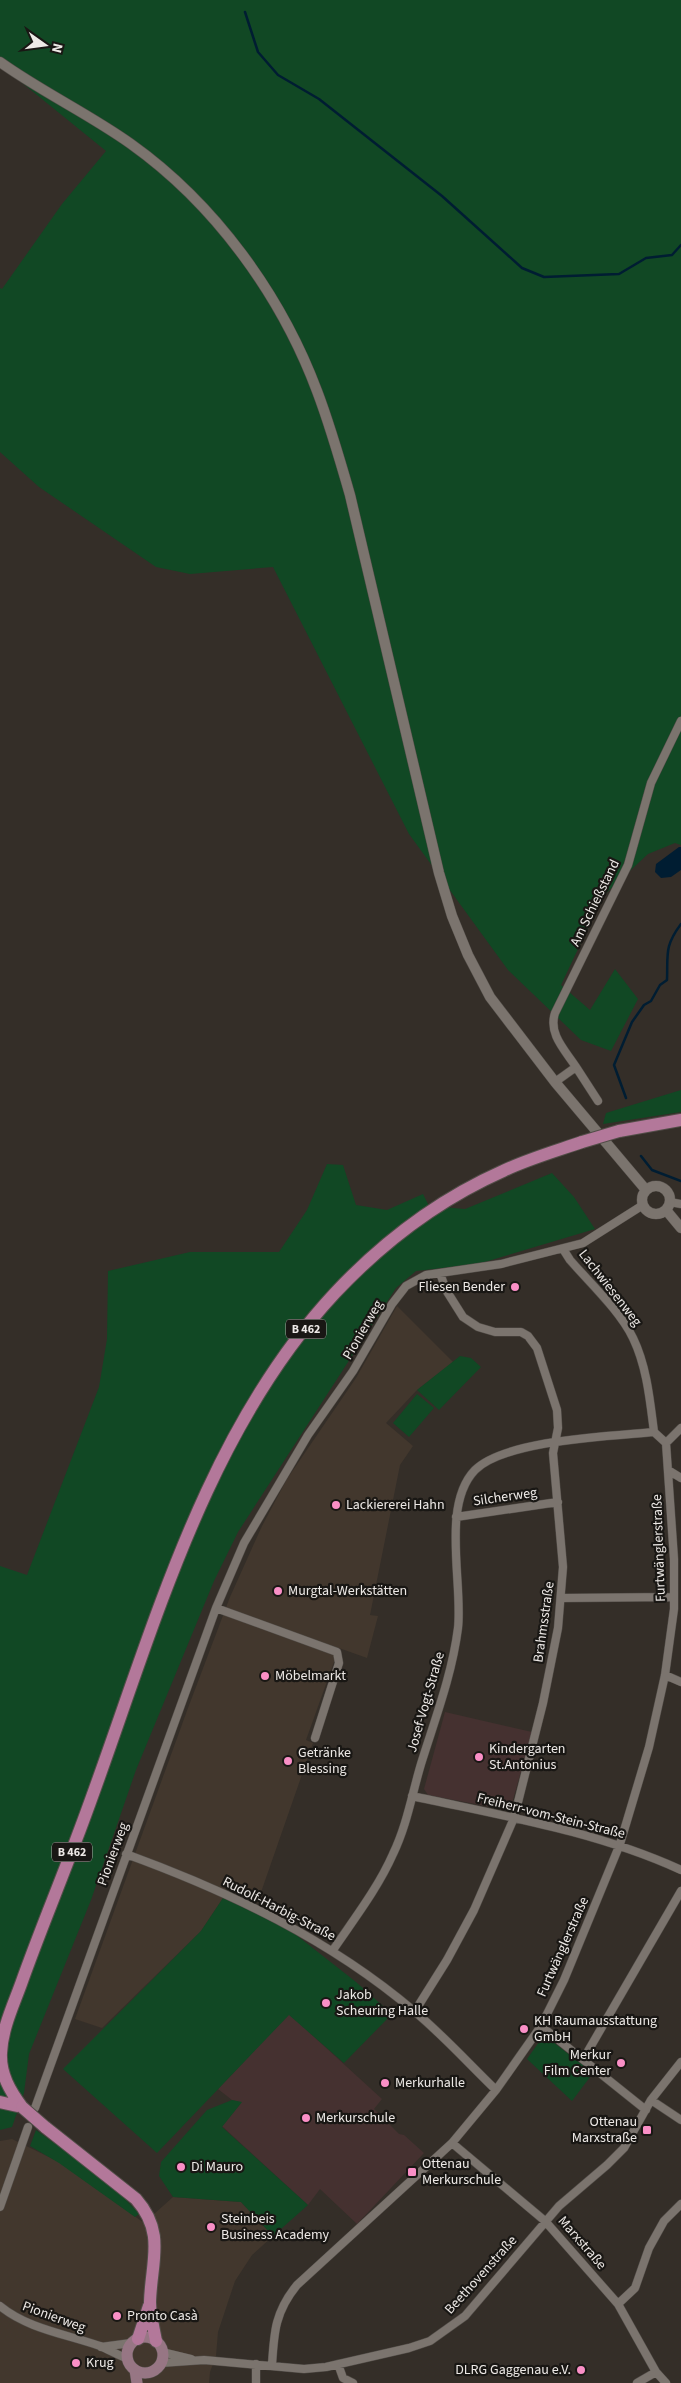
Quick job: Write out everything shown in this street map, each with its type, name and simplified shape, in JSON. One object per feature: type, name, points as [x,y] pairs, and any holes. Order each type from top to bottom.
[{"type":"main road","name":"B 462","points":[[0,2016],[32,1951],[110,1752],[178,1561],[222,1462],[260,1391],[295,1342],[335,1293],[382,1248],[434,1209],[503,1171],[582,1142],[619,1131],[681,1120]]},
{"type":"main road","points":[[32,1951],[5,2028],[1,2055],[3,2075],[11,2092],[22,2107],[136,2199],[147,2211],[153,2226],[154,2244],[150,2304],[160,2352],[149,2377],[135,2370]]},
{"type":"main road","points":[[0,2102],[22,2107]]},
{"type":"main road","points":[[137,2383],[135,2370],[128,2359],[128,2351],[135,2341],[150,2304]]},
{"type":"main road","points":[[135,2341],[144,2337],[160,2352]]},
{"type":"street","points":[[0,62],[23,78],[98,122],[161,167],[193,198],[225,234],[276,305],[298,344],[334,439],[350,495],[439,873],[452,916],[468,955],[490,997],[555,1082],[646,1190]]},
{"type":"street","name":"Am Schießstand","points":[[598,1101],[553,1032],[553,1018],[628,865],[651,783],[681,721]]},
{"type":"street","points":[[555,1082],[576,1067]]},
{"type":"street","points":[[681,1204],[668,1206],[653,1214],[643,1205],[643,1197],[646,1190],[654,1186],[662,1188],[669,1194],[668,1206],[681,1228]]},
{"type":"street","name":"Pionierweg","points":[[35,2108],[216,1608],[244,1543],[308,1435],[353,1371],[392,1304],[406,1286],[426,1275],[502,1264],[583,1243],[643,1205]]},
{"type":"street","name":"Lachwiesenweg","points":[[564,1249],[570,1260],[623,1322],[633,1338],[650,1396],[654,1432]]},
{"type":"street","name":"Brahmsstraße","points":[[415,2011],[447,1960],[474,1910],[514,1818],[543,1703],[562,1598],[563,1567],[554,1453],[558,1428],[557,1410],[538,1348],[528,1336],[521,1332],[496,1332],[478,1327],[463,1317],[446,1290],[440,1273]]},
{"type":"street","points":[[654,1432],[666,1443],[681,1428]]},
{"type":"street","name":"Josef-Vogt-Straße","points":[[333,1950],[384,1872],[400,1839],[447,1685],[456,1638],[459,1608],[456,1517],[465,1482],[486,1461],[505,1454],[556,1441],[654,1432]]},
{"type":"street","name":"Furtwänglerstraße","points":[[272,2365],[274,2330],[283,2302],[297,2285],[452,2143],[496,2090],[541,2026],[564,1980],[620,1844],[649,1747],[665,1675],[673,1597],[678,1587],[666,1443]]},
{"type":"street","points":[[668,1470],[681,1478]]},
{"type":"street","name":"Silcherweg","points":[[456,1517],[558,1502]]},
{"type":"street","points":[[562,1598],[673,1597]]},
{"type":"street","points":[[216,1608],[337,1652],[339,1663],[315,1738]]},
{"type":"street","points":[[665,1675],[681,1682]]},
{"type":"street","name":"Freiherr-vom-Stein-Straße","points":[[412,1796],[620,1844],[681,1870]]},
{"type":"street","name":"Rudolf-Harbig-Straße","points":[[126,1854],[172,1871],[258,1909],[333,1950],[415,2011],[496,2090]]},
{"type":"street","points":[[584,2058],[681,1891]]},
{"type":"street","points":[[541,2026],[584,2058],[646,2110]]},
{"type":"street","name":"Beethovenstraße","points":[[160,2352],[193,2360],[256,2367],[272,2365],[304,2369],[338,2364],[409,2348],[430,2341],[464,2316],[545,2221],[624,2148],[651,2100],[681,2062]]},
{"type":"street","points":[[651,2100],[681,2120]]},
{"type":"street","points":[[0,2207],[28,2127]]},
{"type":"street","name":"Marxstraße","points":[[452,2143],[545,2221],[618,2304],[656,2372],[666,2383]]},
{"type":"street","points":[[618,2304],[635,2288],[649,2248],[664,2221],[681,2204]]},
{"type":"street","name":"Pionierweg","points":[[0,2306],[13,2316],[62,2336],[101,2347],[128,2359]]},
{"type":"street","name":"Pionierweg","points":[[101,2347],[135,2341]]},
{"type":"street","name":"Beethovenstraße","points":[[160,2352],[193,2360]]},
{"type":"street","points":[[338,2364],[343,2378],[354,2383]]},
{"type":"street","points":[[256,2367],[256,2383]]},
{"type":"street","points":[[637,2383],[656,2372]]},
{"type":"shaded area","points":[[397,1306],[453,1362],[417,1390],[386,1423],[413,1446],[400,1465],[370,1615],[378,1616],[367,1658],[339,1648],[306,1740],[313,1743],[259,1898],[227,1886],[223,1898],[201,1931],[102,2028],[75,2019],[230,1597],[262,1526],[287,1479],[356,1378]]},
{"type":"shaded area","name":"Kindergarten St.Antonius","points":[[445,1712],[532,1732],[511,1807],[507,1810],[428,1795],[424,1789]]},
{"type":"shaded area","name":"Merkurschule","points":[[289,2014],[382,2099],[374,2109],[399,2134],[404,2135],[424,2153],[357,2224],[320,2189],[308,2205],[222,2126],[241,2103],[232,2100],[218,2089]]},
{"type":"shaded area","points":[[12,2139],[59,2162],[144,2223],[173,2197],[241,2202],[273,2236],[252,2255],[235,2281],[218,2332],[216,2356],[210,2372],[209,2383],[0,2383],[0,2141]]},
{"type":"green space","points":[[0,0],[681,0],[681,845],[675,843],[648,854],[603,896],[561,985],[590,1010],[615,969],[638,999],[611,1051],[581,1040],[508,970],[409,834],[273,567],[190,574],[156,567],[39,487],[0,452],[0,288],[2,289],[62,204],[106,151],[0,65]]},
{"type":"green space","points":[[681,1090],[681,1112],[603,1124],[606,1113]]},
{"type":"green space","points":[[327,1164],[343,1165],[356,1205],[387,1210],[423,1194],[429,1206],[465,1209],[552,1173],[574,1197],[595,1229],[478,1264],[416,1271],[396,1288],[238,1532],[214,1581],[136,1770],[91,1900],[29,2054],[24,2093],[12,2127],[0,2130],[0,1566],[27,1575],[99,1387],[107,1339],[108,1271],[190,1252],[279,1252],[307,1210]]},
{"type":"green space","points":[[460,1356],[471,1358],[481,1367],[439,1410],[417,1390]]},
{"type":"green space","points":[[417,1394],[434,1408],[409,1437],[393,1423]]},
{"type":"green space","points":[[223,1898],[281,1923],[356,1982],[392,2014],[344,2063],[289,2015],[157,2153],[63,2069],[201,1931]]},
{"type":"green space","points":[[544,2035],[593,2073],[572,2101],[527,2059]]},
{"type":"green space","points":[[232,2100],[242,2102],[222,2127],[308,2205],[273,2236],[241,2202],[173,2197],[159,2176],[161,2162],[207,2110]]},
{"type":"green space","points":[[36,2130],[103,2180],[139,2214],[135,2217],[59,2163],[30,2146]]},
{"type":"water","points":[[681,847],[681,870],[671,877],[661,878],[655,872],[656,864]]},
{"type":"waterway","points":[[245,12],[258,52],[278,75],[319,99],[442,196],[522,268],[544,277],[619,274],[646,258],[672,255],[681,245]]},
{"type":"waterway","points":[[626,1098],[614,1065],[632,1022],[644,1005],[651,1001],[660,985],[667,980],[669,945],[681,924]]},
{"type":"waterway","points":[[641,1156],[652,1170],[681,1181]]},
{"type":"place","name":"Fliesen Bender","points":[[515,1287]]},
{"type":"place","name":"Lackiererei Hahn","points":[[336,1505]]},
{"type":"place","name":"Murgtal-Werkstätten","points":[[278,1591]]},
{"type":"place","name":"Möbelmarkt","points":[[265,1676]]},
{"type":"place","name":"Kindergarten St.Antonius","points":[[479,1757]]},
{"type":"place","name":"Getränke Blessing","points":[[288,1761]]},
{"type":"place","name":"Jakob Scheuring Halle","points":[[326,2003]]},
{"type":"place","name":"KH Raumausstattung GmbH","points":[[524,2029]]},
{"type":"place","name":"Merkur Film Center","points":[[621,2063]]},
{"type":"place","name":"Merkurhalle","points":[[385,2083]]},
{"type":"place","name":"Merkurschule","points":[[306,2118]]},
{"type":"place","name":"Ottenau Marxstraße","points":[[647,2130]]},
{"type":"place","name":"Di Mauro","points":[[181,2167]]},
{"type":"place","name":"Ottenau Merkurschule","points":[[412,2172]]},
{"type":"place","name":"Steinbeis Business Academy","points":[[211,2227]]},
{"type":"place","name":"Pronto Casà","points":[[117,2316]]},
{"type":"place","name":"Krug","points":[[76,2363]]},
{"type":"place","name":"DLRG Gaggenau e.V.","points":[[581,2370]]}]
